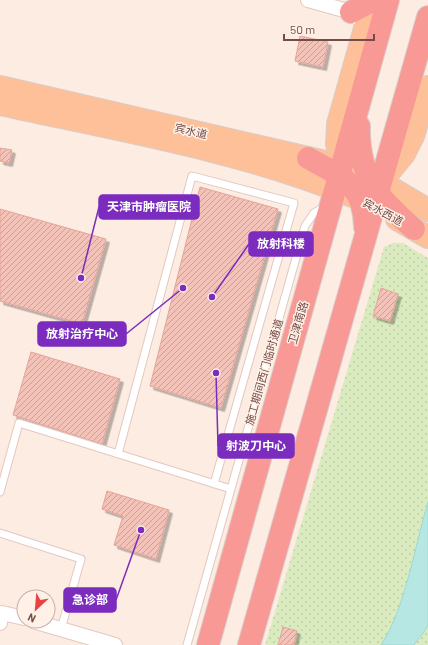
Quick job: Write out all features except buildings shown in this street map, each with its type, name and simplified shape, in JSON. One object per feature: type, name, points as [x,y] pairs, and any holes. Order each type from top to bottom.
[{"type":"highway","points":[[364,25],[377,0]]},
{"type":"highway","name":"卫津南路","points":[[208,645],[360,103],[364,25],[377,0]]},
{"type":"highway","points":[[249,645],[364,242],[374,193],[395,132],[428,17]]},
{"type":"highway","points":[[360,103],[360,147],[374,193]]},
{"type":"highway","points":[[364,242],[372,232],[382,228],[396,227],[421,233]]},
{"type":"main road","points":[[303,166],[318,196],[335,189],[338,124],[364,25]]},
{"type":"main road","points":[[324,230],[338,210],[351,202],[374,193],[398,162],[413,136],[428,87]]},
{"type":"main road","name":"宾水道","points":[[0,88],[303,166],[335,189],[374,193]]},
{"type":"main road","name":"宾水道","points":[[0,104],[191,146],[303,166]]},
{"type":"main road","points":[[395,132],[398,162],[405,182],[411,192],[428,210]]},
{"type":"main road","points":[[374,193],[428,210]]},
{"type":"main road","name":"宾水西道","points":[[374,193],[421,233]]},
{"type":"street","points":[[308,0],[364,25]]},
{"type":"street","points":[[0,623],[2,612],[16,616]]},
{"type":"street","points":[[56,628],[115,645]]},
{"type":"lane","points":[[118,454],[192,176],[294,202],[214,484]]},
{"type":"lane","name":"施工期间西门临时通道","points":[[187,645],[305,226],[335,189]]},
{"type":"lane","points":[[0,492],[19,423],[230,489]]},
{"type":"lane","points":[[0,532],[81,559],[61,629]]},
{"type":"green space","points":[[393,243],[403,243],[428,258],[428,645],[265,645],[384,247]]},
{"type":"water","points":[[428,502],[428,625],[414,645],[381,645],[397,614],[409,576]]},
{"type":"place","name":"天津市肿瘤医院","points":[[81,278]]},
{"type":"place","name":"放射治疗中心","points":[[183,288]]},
{"type":"place","name":"放射科楼","points":[[212,297]]},
{"type":"place","name":"射波刀中心","points":[[216,373]]},
{"type":"place","name":"急诊部","points":[[141,530]]}]
